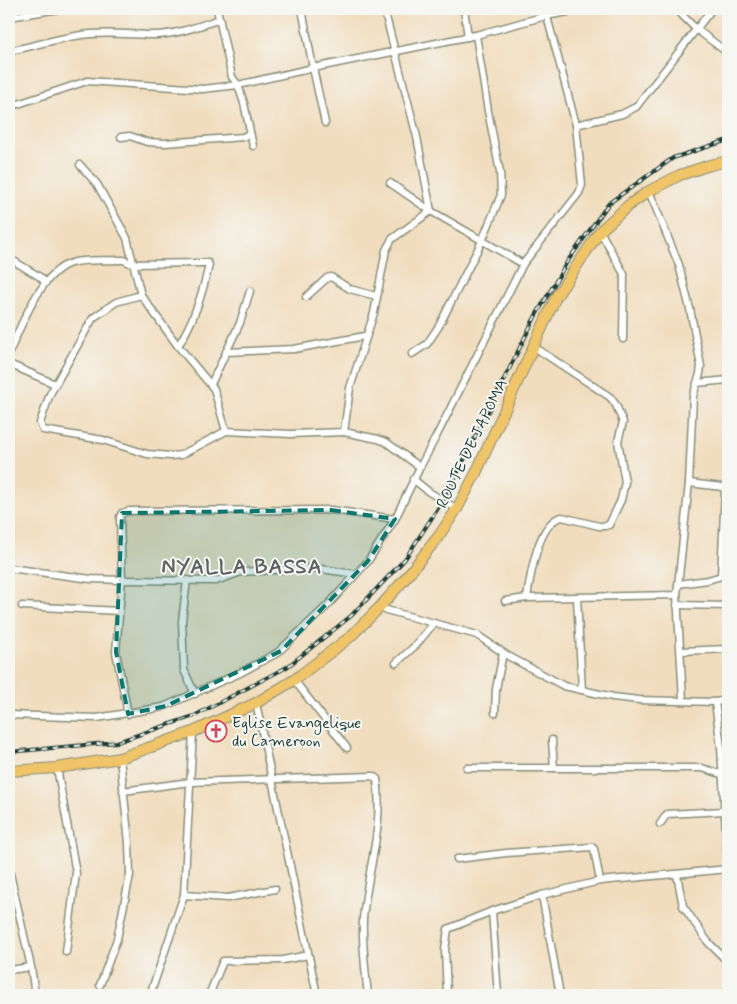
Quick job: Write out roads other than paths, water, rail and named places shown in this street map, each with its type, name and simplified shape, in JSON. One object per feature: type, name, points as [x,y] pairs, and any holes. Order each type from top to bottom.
[{"type":"main road","name":"ROUTE DE JAPOMA","points":[[9,771],[56,768],[120,758],[193,732],[256,704],[294,680],[350,637],[380,608],[438,537],[457,509],[476,473],[556,297],[600,231],[629,205],[649,191],[680,175],[728,161]]},
{"type":"street","points":[[9,17],[59,9]]},
{"type":"street","points":[[217,9],[232,77],[238,85],[244,103],[252,146]]},
{"type":"street","points":[[302,9],[325,123]]},
{"type":"street","points":[[384,9],[417,137],[431,211]]},
{"type":"street","points":[[464,9],[468,37]]},
{"type":"street","points":[[9,715],[97,718],[166,706],[195,694],[238,674],[281,650],[327,606],[368,561],[395,519],[413,479],[523,264],[579,193],[582,185],[576,125],[545,9]]},
{"type":"street","points":[[9,108],[87,81],[195,89],[238,85],[468,37],[546,16],[584,9]]},
{"type":"street","points":[[676,9],[696,29],[728,53]]},
{"type":"street","points":[[576,125],[636,108],[712,9]]},
{"type":"street","points":[[9,51],[75,36],[93,34],[158,35],[192,28],[220,19]]},
{"type":"street","points":[[412,354],[424,348],[432,337],[482,242],[501,195],[501,180],[476,35]]},
{"type":"street","points":[[121,137],[130,136],[147,142],[164,143],[243,137],[250,133]]},
{"type":"street","points":[[80,165],[97,184],[126,238],[141,295],[178,346],[214,389],[226,431]]},
{"type":"street","points":[[390,182],[431,211],[523,264]]},
{"type":"street","points":[[649,191],[679,265],[701,366],[693,396],[689,483],[677,595],[683,700]]},
{"type":"street","points":[[344,432],[350,388],[365,336],[374,313],[383,261],[392,239],[431,211]]},
{"type":"street","points":[[600,231],[624,274],[623,339]]},
{"type":"street","points":[[9,258],[45,282]]},
{"type":"street","points":[[9,353],[24,319],[45,282],[64,265],[73,262],[117,260],[132,264],[208,263],[209,266],[201,299],[191,324],[178,346]]},
{"type":"street","points":[[306,297],[327,278],[331,277],[350,289],[376,296]]},
{"type":"street","points":[[211,384],[242,317],[250,291]]},
{"type":"street","points":[[141,295],[116,302],[93,318],[54,384],[40,423],[43,430],[102,440],[147,454],[170,456],[181,455],[226,431],[291,434],[344,432],[386,442],[420,467]]},
{"type":"street","points":[[226,352],[294,349],[365,336]]},
{"type":"street","points":[[527,598],[530,574],[537,552],[550,524],[557,518],[562,517],[599,526],[610,525],[621,500],[625,482],[618,441],[623,422],[616,406],[610,398],[534,346]]},
{"type":"street","points":[[9,364],[54,384]]},
{"type":"street","points":[[697,382],[728,380]]},
{"type":"street","points":[[413,479],[429,492],[457,509]]},
{"type":"street","points":[[689,483],[722,487],[725,490],[721,576]]},
{"type":"street","points":[[128,714],[116,652],[122,580],[120,517],[122,513],[331,510],[380,515],[395,519]]},
{"type":"street","points":[[9,568],[91,579],[122,580],[216,581],[240,572],[314,568],[356,574]]},
{"type":"street","points":[[678,584],[708,580],[728,574]]},
{"type":"street","points":[[187,580],[182,622],[184,670],[195,694]]},
{"type":"street","points":[[505,601],[527,598],[677,595]]},
{"type":"street","points":[[577,598],[582,690]]},
{"type":"street","points":[[677,605],[728,606]]},
{"type":"street","points":[[22,606],[119,611]]},
{"type":"street","points":[[380,608],[477,635],[503,653],[564,686],[613,697],[639,700],[715,702],[728,700]]},
{"type":"street","points":[[396,663],[416,645],[434,623]]},
{"type":"street","points":[[681,651],[728,648]]},
{"type":"street","points":[[494,713],[496,689],[503,653]]},
{"type":"street","points":[[294,680],[347,748]]},
{"type":"street","points":[[447,995],[446,931],[451,927],[492,911],[600,881],[728,869],[725,774],[715,702]]},
{"type":"street","points":[[256,704],[317,995]]},
{"type":"street","points":[[150,995],[184,895],[193,732]]},
{"type":"street","points":[[552,740],[554,768]]},
{"type":"street","points":[[100,985],[117,940],[130,876],[129,843],[120,758]]},
{"type":"street","points":[[56,768],[76,873],[66,952]]},
{"type":"street","points":[[467,768],[702,768],[725,774]]},
{"type":"street","points":[[123,792],[190,782],[373,776],[377,779],[380,802],[375,850],[364,919],[363,954],[368,995]]},
{"type":"street","points":[[660,824],[667,814],[726,815]]},
{"type":"street","points":[[457,859],[515,852],[592,847],[600,881]]},
{"type":"street","points":[[9,869],[31,967],[35,995]]},
{"type":"street","points":[[676,875],[683,906],[708,942],[728,962]]},
{"type":"street","points":[[184,895],[228,898],[275,889]]},
{"type":"street","points":[[542,896],[560,995]]},
{"type":"street","points":[[492,911],[498,995]]},
{"type":"street","points":[[209,995],[223,961],[283,960],[308,956]]},
{"type":"street","points":[[9,970],[31,967]]},
{"type":"waterway","points":[[9,149],[11,151],[12,166],[9,184]]},
{"type":"railway","points":[[9,752],[117,742],[194,716],[287,667],[351,616],[405,559],[446,496],[535,317],[567,262],[609,203],[673,158],[728,140]]},
{"type":"place","name":"Eglise Evangelique du Cameroon","points":[[216,731]]},
{"type":"district","name":"NYALLA BASSA","points":[[242,566]]}]
